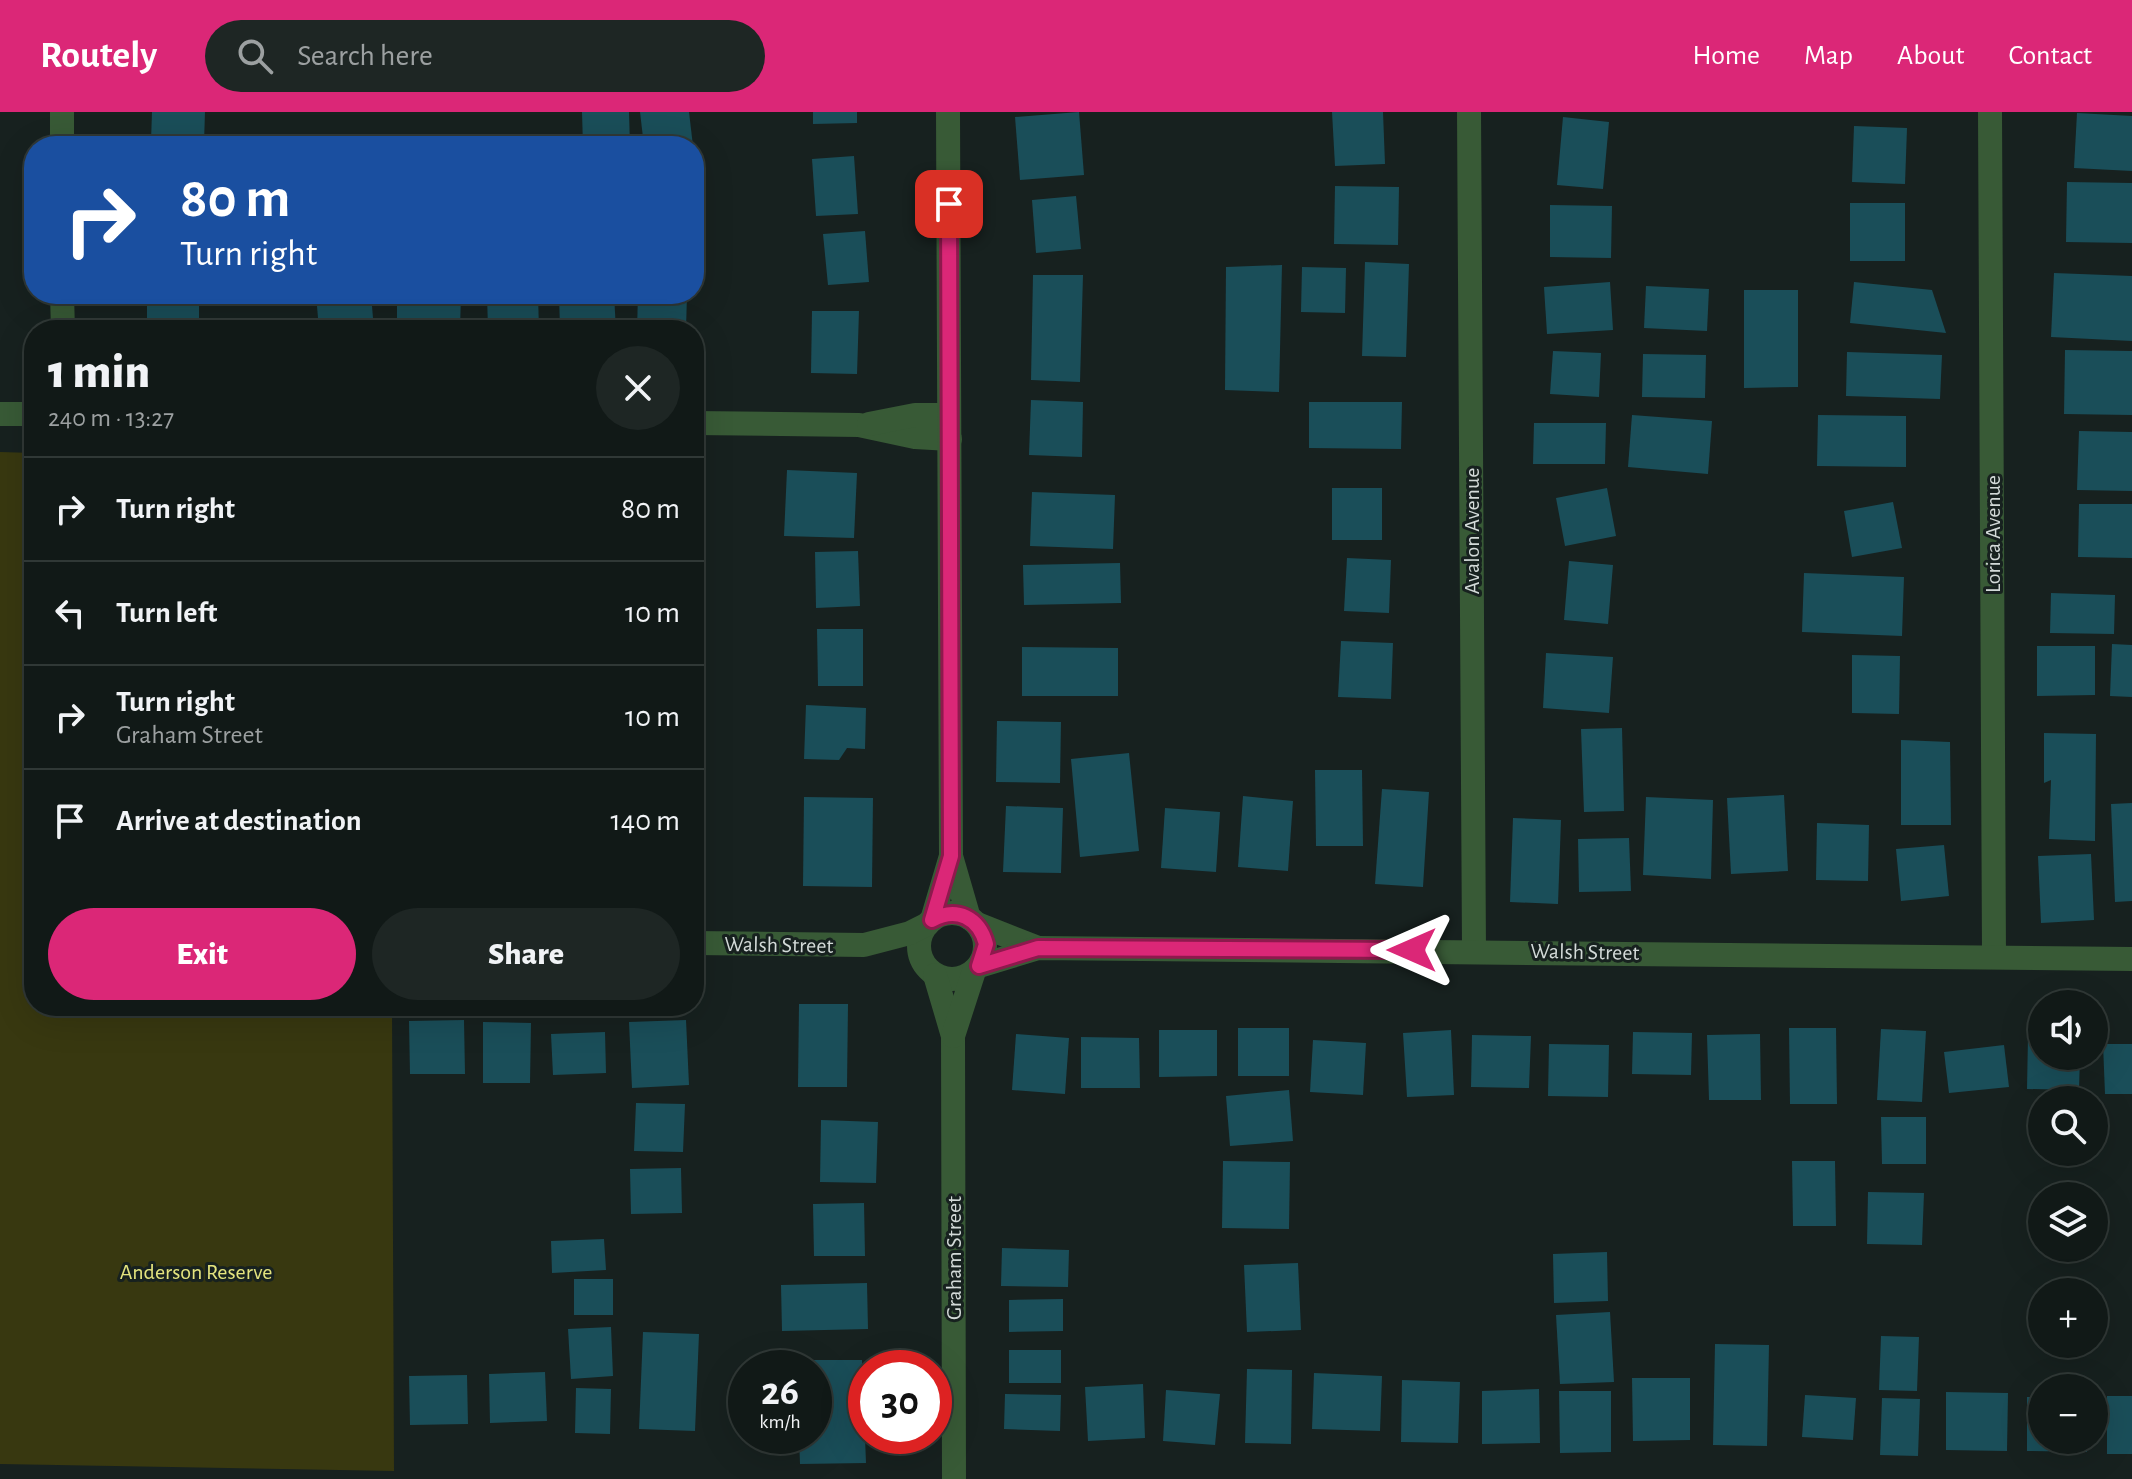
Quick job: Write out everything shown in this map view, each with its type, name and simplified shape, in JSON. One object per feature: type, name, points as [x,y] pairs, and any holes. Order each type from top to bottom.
[{"type":"street","points":[[62,112],[62,136]]},
{"type":"street","points":[[948,112],[951,856],[930,922],[922,933],[920,953],[933,973],[955,979],[976,969],[986,944],[973,921],[951,856]]},
{"type":"street","name":"Avalon Avenue","points":[[1469,112],[1474,950]]},
{"type":"street","name":"Lorica Avenue","points":[[1990,112],[1994,956]]},
{"type":"street","points":[[0,414],[24,414]]},
{"type":"street","points":[[704,423],[859,425],[915,415],[950,427]]},
{"type":"street","points":[[930,922],[950,913],[973,921]]},
{"type":"street","name":"Walsh Street","points":[[973,921],[1038,948]]},
{"type":"street","name":"Walsh Street","points":[[704,943],[864,945],[910,933],[930,922]]},
{"type":"street","name":"Walsh Street","points":[[864,945],[910,959],[933,973]]},
{"type":"street","name":"Walsh Street","points":[[976,969],[1038,948],[2132,959]]},
{"type":"street","name":"Graham Street","points":[[953,1036],[976,969]]},
{"type":"street","name":"Graham Street","points":[[933,973],[953,1036],[954,1479]]},
{"type":"green space","name":"Anderson Reserve","points":[[0,452],[24,453],[24,1016],[392,1016],[394,1471],[0,1464]]},
{"type":"building","points":[[152,112],[205,112],[204,136],[151,136]]},
{"type":"building","points":[[582,112],[629,112],[630,136],[583,136]]},
{"type":"building","points":[[640,112],[689,112],[692,136],[643,136]]},
{"type":"building","points":[[813,112],[857,112],[857,123],[813,124]]},
{"type":"building","points":[[1079,112],[1084,175],[1020,180],[1015,117]]},
{"type":"building","points":[[1332,112],[1383,112],[1385,164],[1335,166]]},
{"type":"building","points":[[2077,113],[2132,116],[2132,171],[2074,168]]},
{"type":"building","points":[[1563,117],[1609,122],[1603,189],[1557,185]]},
{"type":"building","points":[[1854,126],[1907,128],[1905,184],[1852,182]]},
{"type":"building","points":[[854,156],[858,214],[816,216],[812,159]]},
{"type":"building","points":[[2067,182],[2132,183],[2132,243],[2066,242]]},
{"type":"building","points":[[1335,186],[1399,187],[1398,245],[1334,244]]},
{"type":"building","points":[[1076,196],[1081,249],[1036,253],[1032,200]]},
{"type":"building","points":[[1850,203],[1905,203],[1905,261],[1850,261]]},
{"type":"building","points":[[1550,205],[1612,206],[1611,258],[1550,257]]},
{"type":"building","points":[[865,231],[869,282],[828,285],[823,234]]},
{"type":"building","points":[[1365,262],[1409,264],[1406,357],[1362,356]]},
{"type":"building","points":[[1282,265],[1279,392],[1225,390],[1226,267]]},
{"type":"building","points":[[1302,267],[1346,268],[1345,313],[1301,312]]},
{"type":"building","points":[[2054,273],[2132,276],[2132,341],[2051,337]]},
{"type":"building","points":[[1033,275],[1083,275],[1080,382],[1031,380]]},
{"type":"building","points":[[1610,282],[1613,330],[1547,334],[1544,287]]},
{"type":"building","points":[[1854,282],[1932,290],[1946,333],[1850,323]]},
{"type":"building","points":[[1646,286],[1709,289],[1707,331],[1644,328]]},
{"type":"building","points":[[1744,290],[1798,290],[1798,387],[1744,388]]},
{"type":"building","points":[[317,304],[372,304],[373,320],[318,320]]},
{"type":"building","points":[[397,304],[461,304],[460,320],[397,320]]},
{"type":"building","points":[[487,304],[538,304],[539,320],[488,320]]},
{"type":"building","points":[[559,304],[615,304],[615,320],[560,320]]},
{"type":"building","points":[[638,304],[687,304],[686,320],[637,320]]},
{"type":"building","points":[[147,306],[199,306],[199,320],[147,320]]},
{"type":"building","points":[[812,311],[859,311],[857,374],[811,373]]},
{"type":"building","points":[[2065,350],[2132,351],[2132,415],[2064,414]]},
{"type":"building","points":[[1553,351],[1601,353],[1599,397],[1550,394]]},
{"type":"building","points":[[1847,352],[1942,355],[1940,399],[1846,396]]},
{"type":"building","points":[[1643,354],[1706,355],[1705,398],[1642,397]]},
{"type":"building","points":[[1031,400],[1083,402],[1082,457],[1029,455]]},
{"type":"building","points":[[1309,402],[1402,402],[1401,449],[1309,448]]},
{"type":"building","points":[[1632,415],[1712,421],[1708,474],[1628,467]]},
{"type":"building","points":[[1818,415],[1906,416],[1906,467],[1817,466]]},
{"type":"building","points":[[1534,423],[1606,423],[1605,464],[1533,464]]},
{"type":"building","points":[[2079,431],[2132,432],[2132,491],[2077,490]]},
{"type":"building","points":[[787,470],[857,473],[854,538],[784,536]]},
{"type":"building","points":[[1332,488],[1382,488],[1382,540],[1332,540]]},
{"type":"building","points":[[1607,488],[1616,536],[1565,546],[1556,498]]},
{"type":"building","points":[[1032,492],[1115,495],[1113,549],[1030,546]]},
{"type":"building","points":[[1893,502],[1902,548],[1852,557],[1844,511]]},
{"type":"building","points":[[2079,504],[2132,504],[2132,558],[2078,557]]},
{"type":"building","points":[[858,551],[860,606],[816,608],[815,552]]},
{"type":"building","points":[[1347,558],[1391,560],[1389,613],[1344,611]]},
{"type":"building","points":[[1569,561],[1613,565],[1608,624],[1564,620]]},
{"type":"building","points":[[1120,563],[1121,603],[1024,605],[1023,565]]},
{"type":"building","points":[[1804,573],[1904,577],[1902,636],[1802,632]]},
{"type":"building","points":[[2051,593],[2115,595],[2114,634],[2050,633]]},
{"type":"building","points":[[817,629],[863,629],[863,686],[818,686]]},
{"type":"building","points":[[1341,641],[1393,643],[1391,699],[1338,697]]},
{"type":"building","points":[[2112,644],[2132,645],[2132,697],[2110,696]]},
{"type":"building","points":[[2037,646],[2095,646],[2095,695],[2037,696]]},
{"type":"building","points":[[1022,647],[1118,648],[1118,696],[1022,696]]},
{"type":"building","points":[[1546,653],[1613,657],[1609,713],[1543,708]]},
{"type":"building","points":[[1852,655],[1900,656],[1899,714],[1852,713]]},
{"type":"building","points":[[806,705],[866,708],[865,749],[847,748],[839,760],[804,759]]},
{"type":"building","points":[[997,721],[1061,722],[1060,783],[996,782]]},
{"type":"building","points":[[1622,728],[1624,811],[1584,812],[1581,729]]},
{"type":"building","points":[[2044,733],[2096,734],[2095,841],[2049,839],[2051,780],[2044,783]]},
{"type":"building","points":[[1901,740],[1950,742],[1951,825],[1901,825]]},
{"type":"building","points":[[1129,753],[1139,851],[1080,857],[1071,759]]},
{"type":"building","points":[[1315,770],[1362,770],[1363,846],[1316,846]]},
{"type":"building","points":[[1382,789],[1429,792],[1423,887],[1375,884]]},
{"type":"building","points":[[1784,795],[1788,871],[1731,874],[1727,798]]},
{"type":"building","points":[[1243,796],[1293,801],[1288,871],[1238,867]]},
{"type":"building","points":[[804,797],[873,798],[872,887],[803,886]]},
{"type":"building","points":[[1646,797],[1713,800],[1711,879],[1643,875]]},
{"type":"building","points":[[2132,803],[2132,901],[2115,902],[2111,804]]},
{"type":"building","points":[[704,804],[706,866],[704,866]]},
{"type":"building","points":[[1006,806],[1063,808],[1061,873],[1003,872]]},
{"type":"building","points":[[1165,808],[1220,812],[1216,872],[1161,868]]},
{"type":"building","points":[[1513,818],[1561,820],[1558,904],[1510,902]]},
{"type":"building","points":[[1817,823],[1869,825],[1868,881],[1816,880]]},
{"type":"building","points":[[1629,838],[1631,891],[1579,892],[1578,839]]},
{"type":"building","points":[[1944,845],[1949,896],[1901,901],[1896,849]]},
{"type":"building","points":[[2091,854],[2094,920],[2041,923],[2038,856]]},
{"type":"building","points":[[799,1004],[848,1004],[847,1087],[798,1087]]},
{"type":"building","points":[[464,1020],[465,1074],[410,1074],[409,1021]]},
{"type":"building","points":[[686,1020],[689,1085],[632,1088],[629,1022]]},
{"type":"building","points":[[483,1022],[531,1023],[530,1083],[483,1083]]},
{"type":"building","points":[[1238,1028],[1289,1028],[1289,1076],[1238,1076]]},
{"type":"building","points":[[1789,1028],[1836,1028],[1837,1104],[1790,1104]]},
{"type":"building","points":[[1881,1029],[1926,1031],[1922,1102],[1877,1100]]},
{"type":"building","points":[[1159,1030],[1217,1030],[1217,1076],[1159,1077]]},
{"type":"building","points":[[1451,1030],[1454,1095],[1407,1097],[1403,1033]]},
{"type":"building","points":[[605,1032],[606,1073],[553,1075],[551,1034]]},
{"type":"building","points":[[1633,1032],[1692,1033],[1691,1075],[1632,1074]]},
{"type":"building","points":[[1016,1034],[1069,1038],[1065,1094],[1012,1090]]},
{"type":"building","points":[[1760,1034],[1761,1100],[1709,1100],[1707,1035]]},
{"type":"building","points":[[1472,1035],[1531,1036],[1529,1088],[1471,1087]]},
{"type":"building","points":[[2028,1036],[2028,1070],[2080,1070],[2079,1086],[2028,1086],[2027,1089]]},
{"type":"building","points":[[1081,1037],[1139,1038],[1140,1088],[1081,1088]]},
{"type":"building","points":[[1313,1040],[1366,1043],[1363,1095],[1310,1092]]},
{"type":"building","points":[[1549,1044],[1609,1045],[1608,1097],[1548,1096]]},
{"type":"building","points":[[2108,1044],[2132,1044],[2132,1094],[2108,1094],[2108,1086],[2105,1086]]},
{"type":"building","points":[[2004,1045],[2009,1087],[1949,1093],[1944,1052]]},
{"type":"building","points":[[1289,1090],[1293,1141],[1230,1146],[1226,1096]]},
{"type":"building","points":[[636,1103],[685,1104],[683,1152],[634,1151]]},
{"type":"building","points":[[1881,1117],[1926,1117],[1926,1164],[1882,1164]]},
{"type":"building","points":[[821,1120],[878,1122],[876,1183],[820,1182]]},
{"type":"building","points":[[1223,1161],[1290,1162],[1289,1229],[1222,1228]]},
{"type":"building","points":[[1792,1161],[1835,1161],[1836,1226],[1793,1226]]},
{"type":"building","points":[[681,1168],[682,1213],[631,1214],[630,1169]]},
{"type":"building","points":[[1868,1192],[1924,1193],[1922,1245],[1867,1244]]},
{"type":"building","points":[[864,1203],[865,1256],[814,1256],[813,1204]]},
{"type":"building","points":[[604,1239],[606,1270],[552,1273],[551,1241]]},
{"type":"building","points":[[1002,1248],[1069,1250],[1068,1287],[1001,1286]]},
{"type":"building","points":[[1607,1252],[1608,1301],[1554,1303],[1553,1254]]},
{"type":"building","points":[[1298,1263],[1301,1330],[1247,1332],[1244,1265]]},
{"type":"building","points":[[574,1279],[613,1279],[613,1315],[574,1315]]},
{"type":"building","points":[[867,1283],[868,1329],[782,1331],[781,1285]]},
{"type":"building","points":[[1063,1299],[1063,1331],[1009,1332],[1009,1300]]},
{"type":"building","points":[[1610,1312],[1614,1382],[1560,1384],[1556,1315]]},
{"type":"building","points":[[611,1327],[613,1376],[571,1379],[568,1329]]},
{"type":"building","points":[[643,1332],[699,1334],[695,1431],[639,1429]]},
{"type":"building","points":[[1881,1336],[1919,1337],[1917,1391],[1879,1390]]},
{"type":"building","points":[[1715,1344],[1769,1345],[1767,1446],[1713,1445]]},
{"type":"building","points":[[1009,1350],[1061,1350],[1061,1383],[1009,1383]]},
{"type":"building","points":[[832,1360],[848,1360],[848,1454],[866,1454],[866,1463],[800,1464],[800,1454],[832,1454]]},
{"type":"building","points":[[1247,1369],[1292,1370],[1291,1444],[1245,1443]]},
{"type":"building","points":[[545,1372],[547,1421],[490,1423],[489,1374]]},
{"type":"building","points":[[1314,1373],[1382,1376],[1380,1431],[1312,1429]]},
{"type":"building","points":[[467,1375],[468,1424],[410,1425],[409,1376]]},
{"type":"building","points":[[1632,1378],[1690,1378],[1690,1440],[1633,1441]]},
{"type":"building","points":[[1402,1380],[1460,1382],[1458,1443],[1401,1442]]},
{"type":"building","points":[[1143,1384],[1145,1438],[1088,1441],[1085,1387]]},
{"type":"building","points":[[576,1388],[611,1389],[610,1434],[575,1433]]},
{"type":"building","points":[[1539,1389],[1540,1443],[1482,1444],[1482,1391]]},
{"type":"building","points":[[1166,1390],[1220,1394],[1215,1445],[1163,1441]]},
{"type":"building","points":[[1559,1391],[1611,1391],[1611,1452],[1560,1453]]},
{"type":"building","points":[[1946,1392],[2008,1393],[2007,1451],[1946,1450]]},
{"type":"building","points":[[1005,1394],[1061,1395],[1060,1431],[1004,1429]]},
{"type":"building","points":[[1805,1395],[1856,1398],[1853,1440],[1802,1437]]},
{"type":"building","points":[[2108,1396],[2132,1396],[2132,1454],[2108,1454]]},
{"type":"building","points":[[2027,1397],[2028,1397],[2028,1451]]},
{"type":"building","points":[[1882,1398],[1920,1399],[1918,1456],[1880,1455]]},
{"type":"route","points":[[949,204],[951,856],[932,920],[950,913],[960,914],[977,924],[986,944],[979,966],[1038,948],[1412,950]]}]
